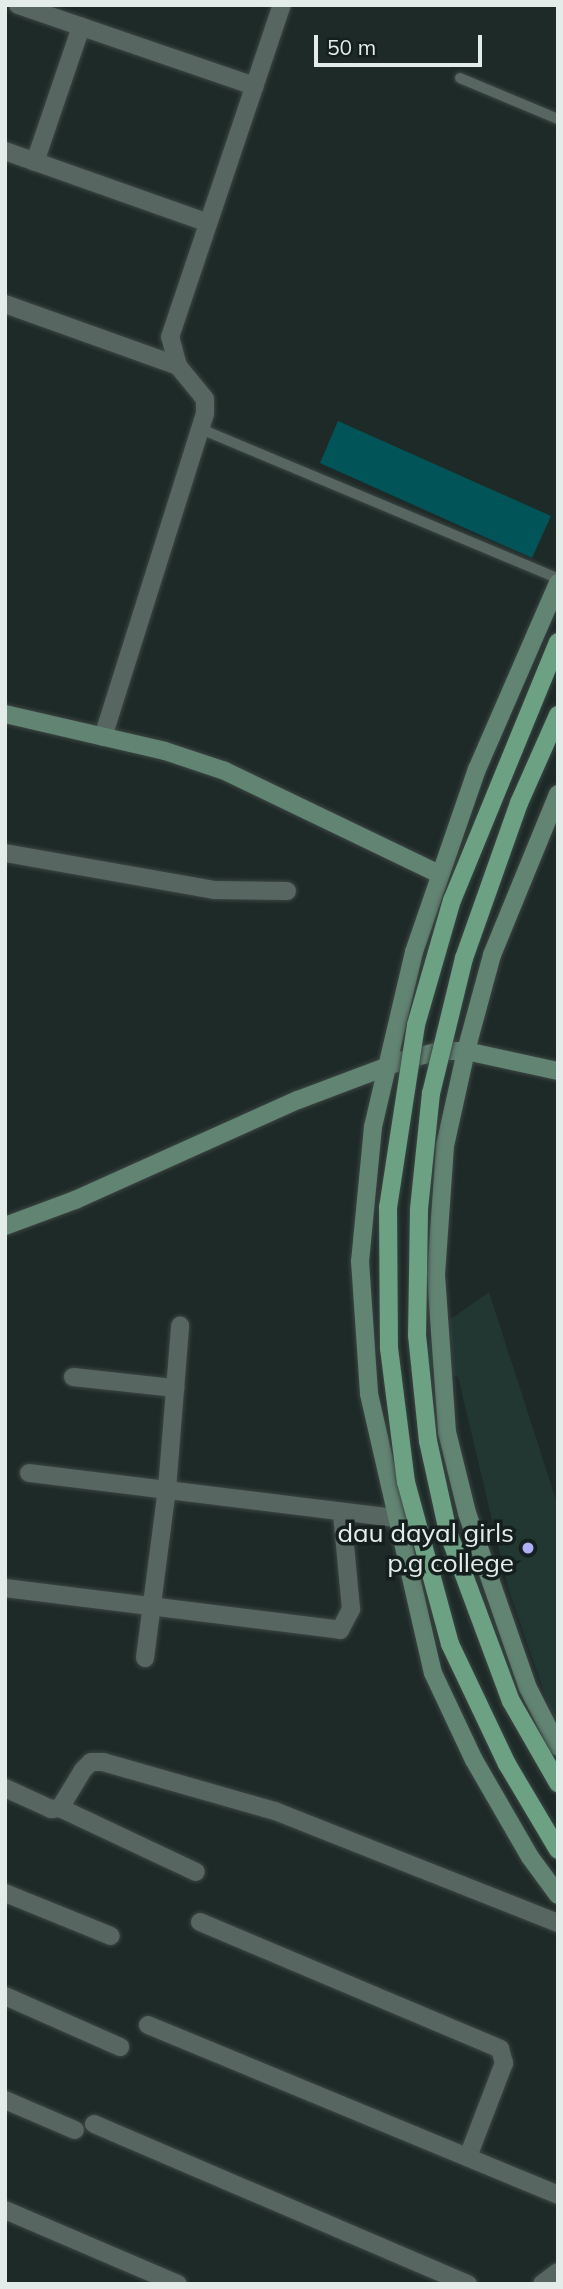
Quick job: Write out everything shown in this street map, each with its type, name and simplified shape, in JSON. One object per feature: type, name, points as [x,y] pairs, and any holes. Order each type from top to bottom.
[{"type":"main road","points":[[558,583],[477,769],[439,874],[384,1068],[360,1261],[369,1394],[395,1518],[433,1672],[474,1760],[530,1857],[558,1895]]},
{"type":"main road","points":[[558,642],[452,900],[416,1025],[388,1220],[389,1348],[406,1482],[450,1644],[507,1764],[558,1850]]},
{"type":"main road","points":[[5,714],[103,737],[225,771],[439,874]]},
{"type":"main road","points":[[558,715],[519,803],[464,958],[431,1093],[419,1210],[417,1335],[428,1441],[448,1532],[511,1701],[558,1783]]},
{"type":"main road","points":[[558,794],[492,955],[466,1051],[445,1146],[436,1275],[447,1432],[494,1599],[528,1688],[558,1747]]},
{"type":"main road","points":[[5,1226],[75,1200],[298,1100],[384,1068],[441,1051],[466,1051],[558,1071]]},
{"type":"street","points":[[18,5],[254,86]]},
{"type":"street","points":[[103,737],[201,429],[205,399],[178,366],[170,337],[282,5]]},
{"type":"street","points":[[36,162],[80,27]]},
{"type":"street","points":[[5,151],[208,223]]},
{"type":"street","points":[[5,304],[178,366]]},
{"type":"street","points":[[5,853],[214,890],[287,891]]},
{"type":"street","points":[[145,1658],[167,1489],[180,1326]]},
{"type":"street","points":[[73,1377],[175,1388]]},
{"type":"street","points":[[29,1473],[395,1518]]},
{"type":"street","points":[[5,1588],[340,1630],[351,1609],[342,1513]]},
{"type":"street","points":[[60,1808],[83,1770],[91,1762],[103,1762],[275,1811],[558,1923]]},
{"type":"street","points":[[5,1788],[51,1809],[60,1808],[196,1872]]},
{"type":"street","points":[[5,1893],[111,1936]]},
{"type":"street","points":[[200,1922],[500,2049],[504,2063],[468,2157]]},
{"type":"street","points":[[5,1996],[120,2047]]},
{"type":"street","points":[[148,2025],[558,2195]]},
{"type":"street","points":[[5,2100],[75,2130]]},
{"type":"street","points":[[93,2124],[468,2284]]},
{"type":"street","points":[[5,2210],[177,2284]]},
{"type":"street","points":[[542,2284],[558,2272]]},
{"type":"lane","points":[[460,78],[558,120]]},
{"type":"lane","points":[[201,429],[558,578]]},
{"type":"shaded area","name":"dau dayal girls p.g college","points":[[489,1292],[558,1506],[558,1732],[509,1591],[458,1377],[415,1362],[441,1326]]},
{"type":"building","points":[[338,421],[551,516],[532,558],[320,463]]},
{"type":"place","name":"dau dayal girls p.g college","points":[[528,1548]]}]
